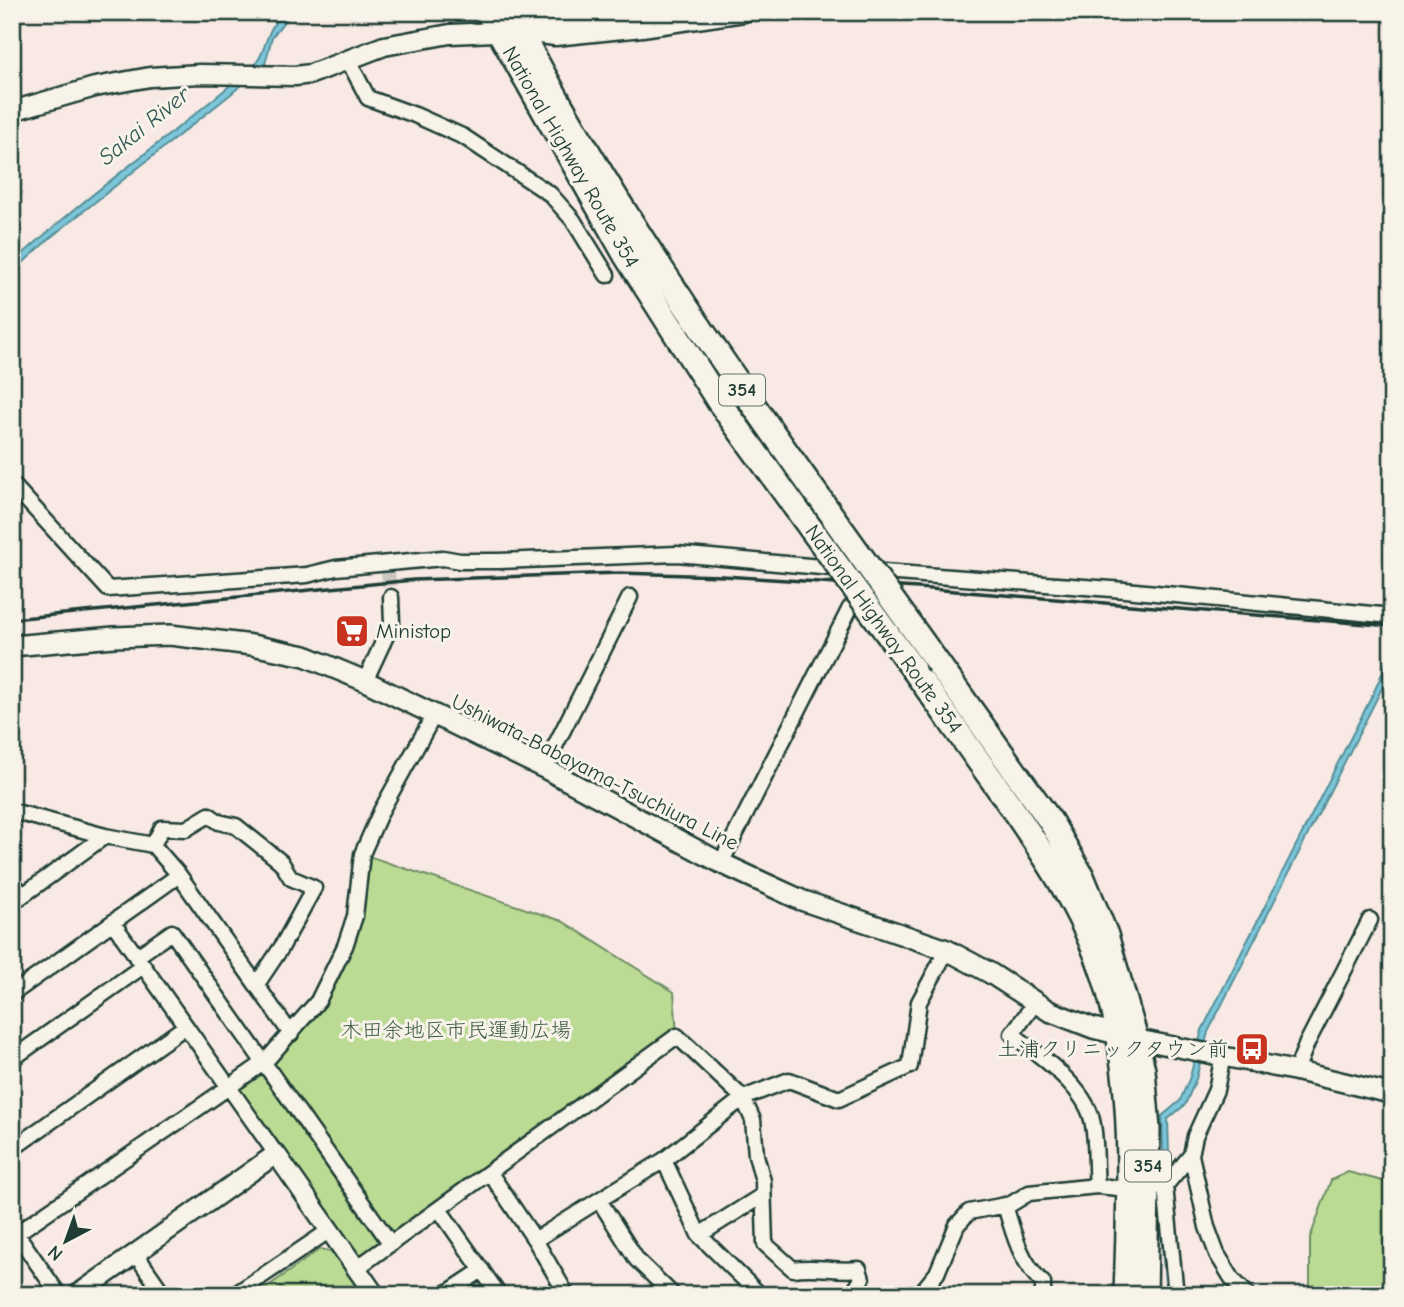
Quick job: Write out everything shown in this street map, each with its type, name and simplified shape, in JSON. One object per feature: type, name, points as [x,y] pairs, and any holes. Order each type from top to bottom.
[{"type":"highway","name":"National Highway Route 354","points":[[504,22],[626,256],[719,402],[1038,844],[1076,909],[1111,1001],[1143,1070],[1147,1117],[1145,1295]]},
{"type":"highway","name":"National Highway Route 354","points":[[504,22],[667,280],[740,388],[1020,777],[1068,850],[1092,898],[1106,935],[1127,1037]]},
{"type":"highway","name":"National Highway Route 354","points":[[1126,1295],[1147,1187]]},
{"type":"main road","name":"Ushiwata-Babayama-Tsuchiura Line","points":[[12,646],[170,635],[285,651],[325,663],[544,768],[721,863],[801,900],[947,950],[990,973],[1035,1003],[1079,1023],[1127,1037]]},
{"type":"street","points":[[12,111],[95,87],[150,77],[311,74],[376,48],[504,22],[552,23],[643,12]]},
{"type":"street","points":[[504,22],[555,36],[744,12]]},
{"type":"street","points":[[348,60],[368,98],[464,137],[550,194],[573,220],[607,275]]},
{"type":"street","points":[[12,484],[108,589],[307,575],[336,568],[387,567],[443,558],[499,561],[677,554],[1125,590],[1392,616]]},
{"type":"street","points":[[365,681],[392,622],[391,597]]},
{"type":"street","points":[[544,768],[630,597]]},
{"type":"street","points":[[721,863],[850,608]]},
{"type":"street","points":[[59,1295],[14,1230],[265,1062],[318,1001],[345,946],[355,916],[362,855],[381,811],[434,715]]},
{"type":"street","points":[[12,811],[105,836],[153,845],[179,875],[291,1034]]},
{"type":"street","points":[[153,845],[162,828],[186,829],[209,815],[219,822],[236,826],[281,862],[291,878],[314,888],[281,948],[257,984]]},
{"type":"street","points":[[12,881],[17,899],[105,836]]},
{"type":"street","points":[[12,994],[179,875]]},
{"type":"street","points":[[1296,1071],[1307,1042],[1370,920]]},
{"type":"street","points":[[113,923],[375,1295]]},
{"type":"street","points":[[12,1059],[139,962],[172,932],[391,1244]]},
{"type":"street","points":[[535,1240],[664,1160],[743,1098],[789,1080],[839,1099],[910,1066],[919,1002],[947,950]]},
{"type":"street","points":[[1035,1003],[1012,1034],[1054,1066],[1083,1101],[1092,1119],[1097,1186]]},
{"type":"street","points":[[12,1149],[186,1026]]},
{"type":"street","points":[[356,1268],[677,1036],[743,1098],[753,1120],[763,1195],[765,1244],[793,1269],[811,1266],[842,1271],[859,1269],[862,1279],[852,1295]]},
{"type":"street","points":[[1127,1037],[1223,1055],[1392,1094]]},
{"type":"street","points":[[1223,1055],[1216,1090],[1195,1136],[1191,1156],[1207,1227],[1217,1254],[1233,1280],[1248,1295]]},
{"type":"street","points":[[77,1295],[276,1154]]},
{"type":"street","points":[[919,1295],[937,1273],[957,1225],[969,1212],[1005,1205],[1029,1193],[1097,1186],[1147,1187],[1191,1156]]},
{"type":"street","points":[[664,1160],[699,1235],[760,1295]]},
{"type":"street","points":[[490,1173],[535,1240],[567,1295]]},
{"type":"street","points":[[1147,1187],[1176,1295]]},
{"type":"street","points":[[699,1235],[763,1195]]},
{"type":"street","points":[[599,1200],[637,1260],[673,1295]]},
{"type":"street","points":[[1005,1205],[1023,1255],[1032,1273],[1043,1283],[1043,1295]]},
{"type":"street","points":[[439,1209],[499,1295]]},
{"type":"street","points":[[234,1295],[330,1230]]},
{"type":"street","points":[[135,1253],[164,1295]]},
{"type":"street","points":[[444,1295],[482,1270]]},
{"type":"green space","name":"木田余地区市民運動広場","points":[[362,854],[562,921],[674,992],[677,1036],[357,1268],[228,1086],[291,1034],[345,946]]},
{"type":"green space","points":[[1348,1172],[1386,1182],[1392,1190],[1392,1295],[1310,1295],[1310,1238],[1331,1180]]},
{"type":"green space","points":[[320,1249],[332,1252],[363,1295],[256,1295]]},
{"type":"water","points":[[286,12],[299,12],[286,19],[272,37],[265,64],[51,237],[12,273],[12,264],[41,238],[253,66],[258,61],[273,25]]},
{"type":"water","points":[[1392,651],[1392,668],[1208,1032],[1196,1079],[1185,1105],[1168,1119],[1173,1295],[1166,1295],[1157,1183],[1164,1177],[1162,1116],[1180,1101],[1190,1077],[1202,1030],[1373,694]]},
{"type":"tunnel","points":[[388,572],[391,597]]},
{"type":"railway","points":[[12,619],[413,580],[619,573],[723,576],[918,588],[1392,626]]},
{"type":"place","name":"Ministop","points":[[352,631]]},
{"type":"place","name":"土浦クリニックタウン前","points":[[1252,1049]]},
{"type":"water label","name":"Sakai River","points":[[144,126]]}]
